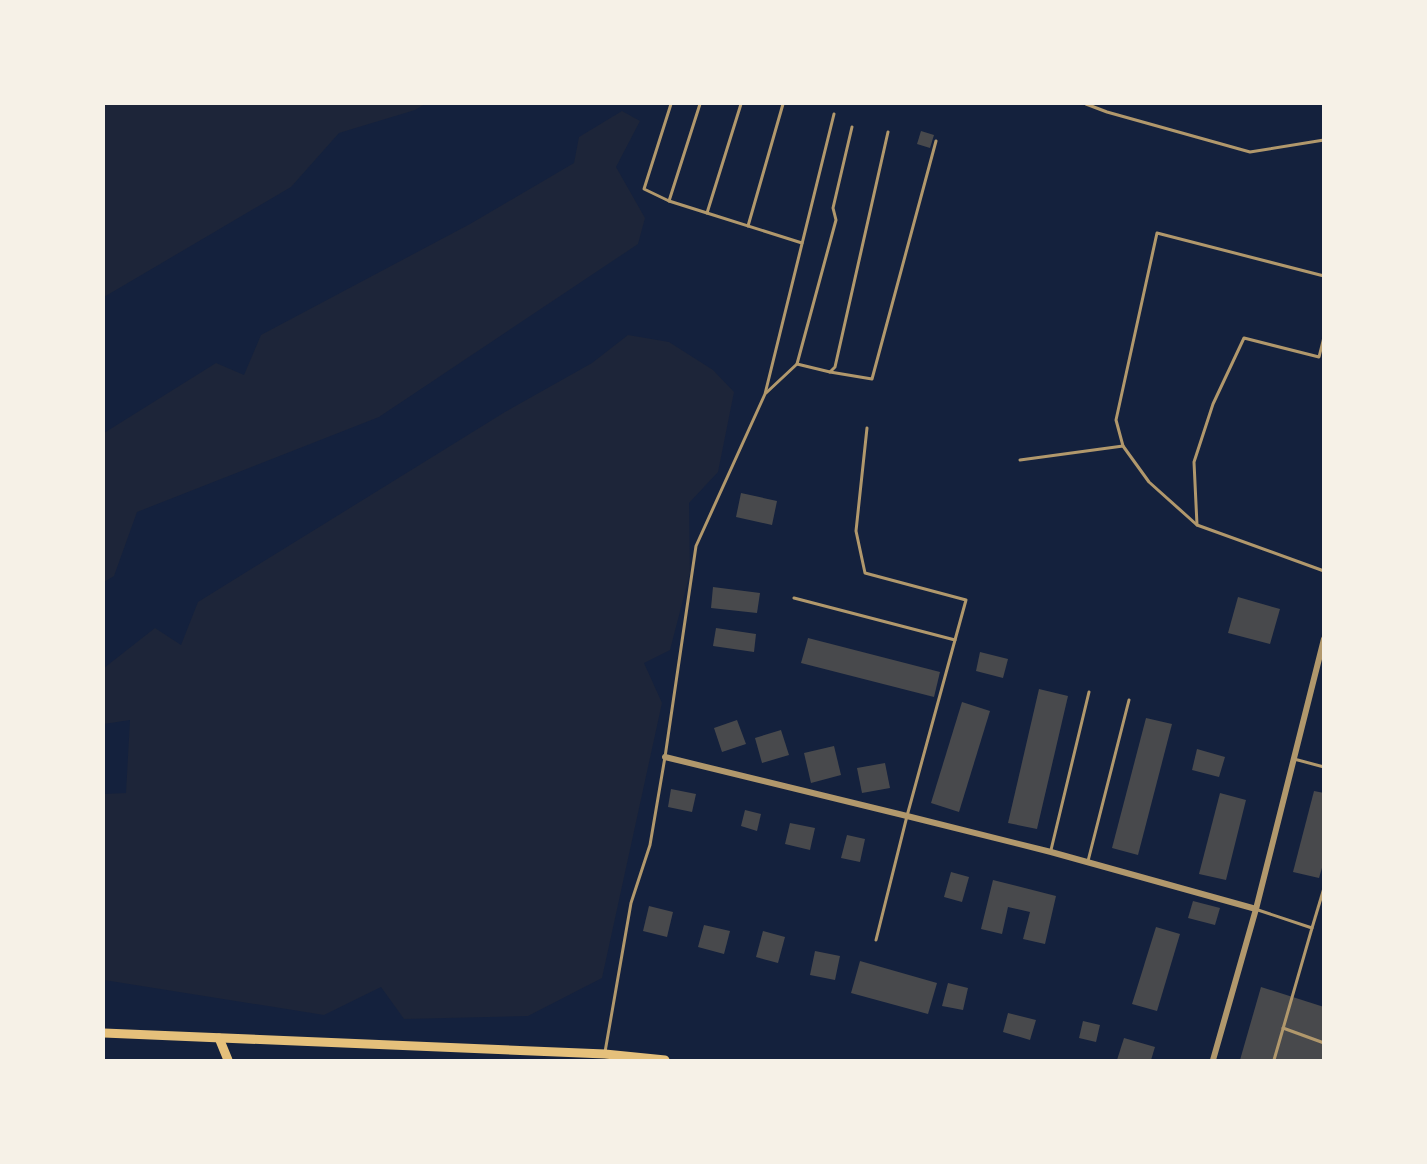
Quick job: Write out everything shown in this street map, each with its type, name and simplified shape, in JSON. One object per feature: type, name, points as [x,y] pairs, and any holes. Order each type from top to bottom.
[{"type":"main road","points":[[104,1033],[605,1054],[665,1060]]},
{"type":"main road","points":[[219,1038],[228,1060]]},
{"type":"street","points":[[1213,1060],[1256,909],[1323,639]]},
{"type":"street","points":[[665,757],[1050,852],[1256,909]]},
{"type":"lane","points":[[671,104],[644,189],[669,201],[802,243]]},
{"type":"lane","points":[[669,201],[700,104]]},
{"type":"lane","points":[[707,213],[741,104]]},
{"type":"lane","points":[[748,226],[783,104]]},
{"type":"lane","points":[[1086,104],[1250,152],[1323,140]]},
{"type":"lane","points":[[605,1054],[631,903],[650,845],[696,546],[765,394],[834,114]]},
{"type":"lane","points":[[765,394],[797,364],[836,220],[833,208],[852,127]]},
{"type":"lane","points":[[830,372],[836,367],[888,132]]},
{"type":"lane","points":[[797,364],[872,379],[936,141]]},
{"type":"lane","points":[[1323,276],[1157,233],[1116,420],[1123,446],[1149,482],[1197,525],[1323,571]]},
{"type":"lane","points":[[1197,525],[1194,462],[1213,404],[1244,338],[1319,357],[1323,337]]},
{"type":"lane","points":[[867,428],[856,531],[865,573],[966,600],[876,940]]},
{"type":"lane","points":[[1020,460],[1123,446]]},
{"type":"lane","points":[[794,598],[955,640]]},
{"type":"lane","points":[[1050,852],[1089,692]]},
{"type":"lane","points":[[1087,863],[1129,700]]},
{"type":"lane","points":[[1294,759],[1323,767]]},
{"type":"lane","points":[[1274,1060],[1323,888]]},
{"type":"lane","points":[[1256,909],[1312,928]]},
{"type":"lane","points":[[1283,1028],[1323,1043]]},
{"type":"shaded area","points":[[104,104],[425,104],[415,110],[339,133],[291,187],[104,297]]},
{"type":"shaded area","points":[[622,111],[640,121],[616,167],[645,218],[638,244],[379,417],[137,512],[114,576],[104,582],[104,433],[216,363],[244,375],[261,335],[470,224],[574,163],[579,137]]},
{"type":"shaded area","points":[[628,335],[669,342],[713,370],[734,392],[718,472],[689,503],[690,573],[670,650],[644,663],[662,703],[602,978],[528,1016],[404,1019],[381,987],[324,1015],[104,980],[104,794],[126,793],[130,720],[104,724],[104,668],[155,628],[181,645],[198,602],[505,412],[592,363]]},
{"type":"building","points":[[921,131],[934,135],[930,148],[917,144]]},
{"type":"building","points":[[741,493],[777,501],[772,525],[736,517]]},
{"type":"building","points":[[713,587],[760,593],[757,613],[711,608]]},
{"type":"building","points":[[1238,597],[1280,609],[1270,644],[1228,633]]},
{"type":"building","points":[[716,628],[756,634],[754,652],[713,646]]},
{"type":"building","points":[[808,638],[940,672],[934,697],[801,663]]},
{"type":"building","points":[[980,652],[1008,659],[1003,678],[976,671]]},
{"type":"building","points":[[1039,689],[1068,696],[1037,829],[1008,823]]},
{"type":"building","points":[[962,702],[990,711],[959,812],[931,803]]},
{"type":"building","points":[[1146,718],[1172,724],[1138,855],[1112,848]]},
{"type":"building","points":[[737,720],[746,744],[722,752],[714,728]]},
{"type":"building","points":[[781,730],[789,755],[762,763],[755,738]]},
{"type":"building","points":[[834,746],[841,775],[811,783],[804,753]]},
{"type":"building","points":[[1197,749],[1225,757],[1219,777],[1192,770]]},
{"type":"building","points":[[885,763],[890,788],[862,793],[857,768]]},
{"type":"building","points":[[671,789],[696,794],[692,812],[668,807]]},
{"type":"building","points":[[1314,791],[1324,793],[1324,861],[1319,878],[1293,872]]},
{"type":"building","points":[[1220,793],[1246,800],[1226,880],[1199,874]]},
{"type":"building","points":[[745,810],[761,814],[757,831],[741,826]]},
{"type":"building","points":[[790,823],[815,828],[810,850],[785,844]]},
{"type":"building","points":[[847,835],[865,839],[860,862],[841,858]]},
{"type":"building","points":[[951,872],[969,877],[962,902],[944,897]]},
{"type":"building","points":[[993,880],[1056,896],[1045,944],[1023,939],[1030,912],[1008,907],[1002,934],[981,929]]},
{"type":"building","points":[[1193,901],[1220,908],[1215,925],[1188,918]]},
{"type":"building","points":[[649,906],[673,912],[667,937],[643,931]]},
{"type":"building","points":[[704,925],[730,931],[724,954],[698,947]]},
{"type":"building","points":[[1156,927],[1180,934],[1157,1011],[1132,1004]]},
{"type":"building","points":[[763,931],[785,937],[778,963],[756,957]]},
{"type":"building","points":[[815,951],[840,956],[835,980],[810,975]]},
{"type":"building","points":[[860,961],[937,983],[928,1014],[851,993]]},
{"type":"building","points":[[948,983],[968,988],[963,1010],[942,1006]]},
{"type":"building","points":[[1261,987],[1324,1007],[1324,1060],[1240,1060]]},
{"type":"building","points":[[1008,1013],[1036,1020],[1030,1040],[1003,1032]]},
{"type":"building","points":[[1083,1021],[1100,1025],[1096,1042],[1079,1038]]},
{"type":"building","points":[[1124,1038],[1155,1047],[1151,1060],[1117,1060]]}]
